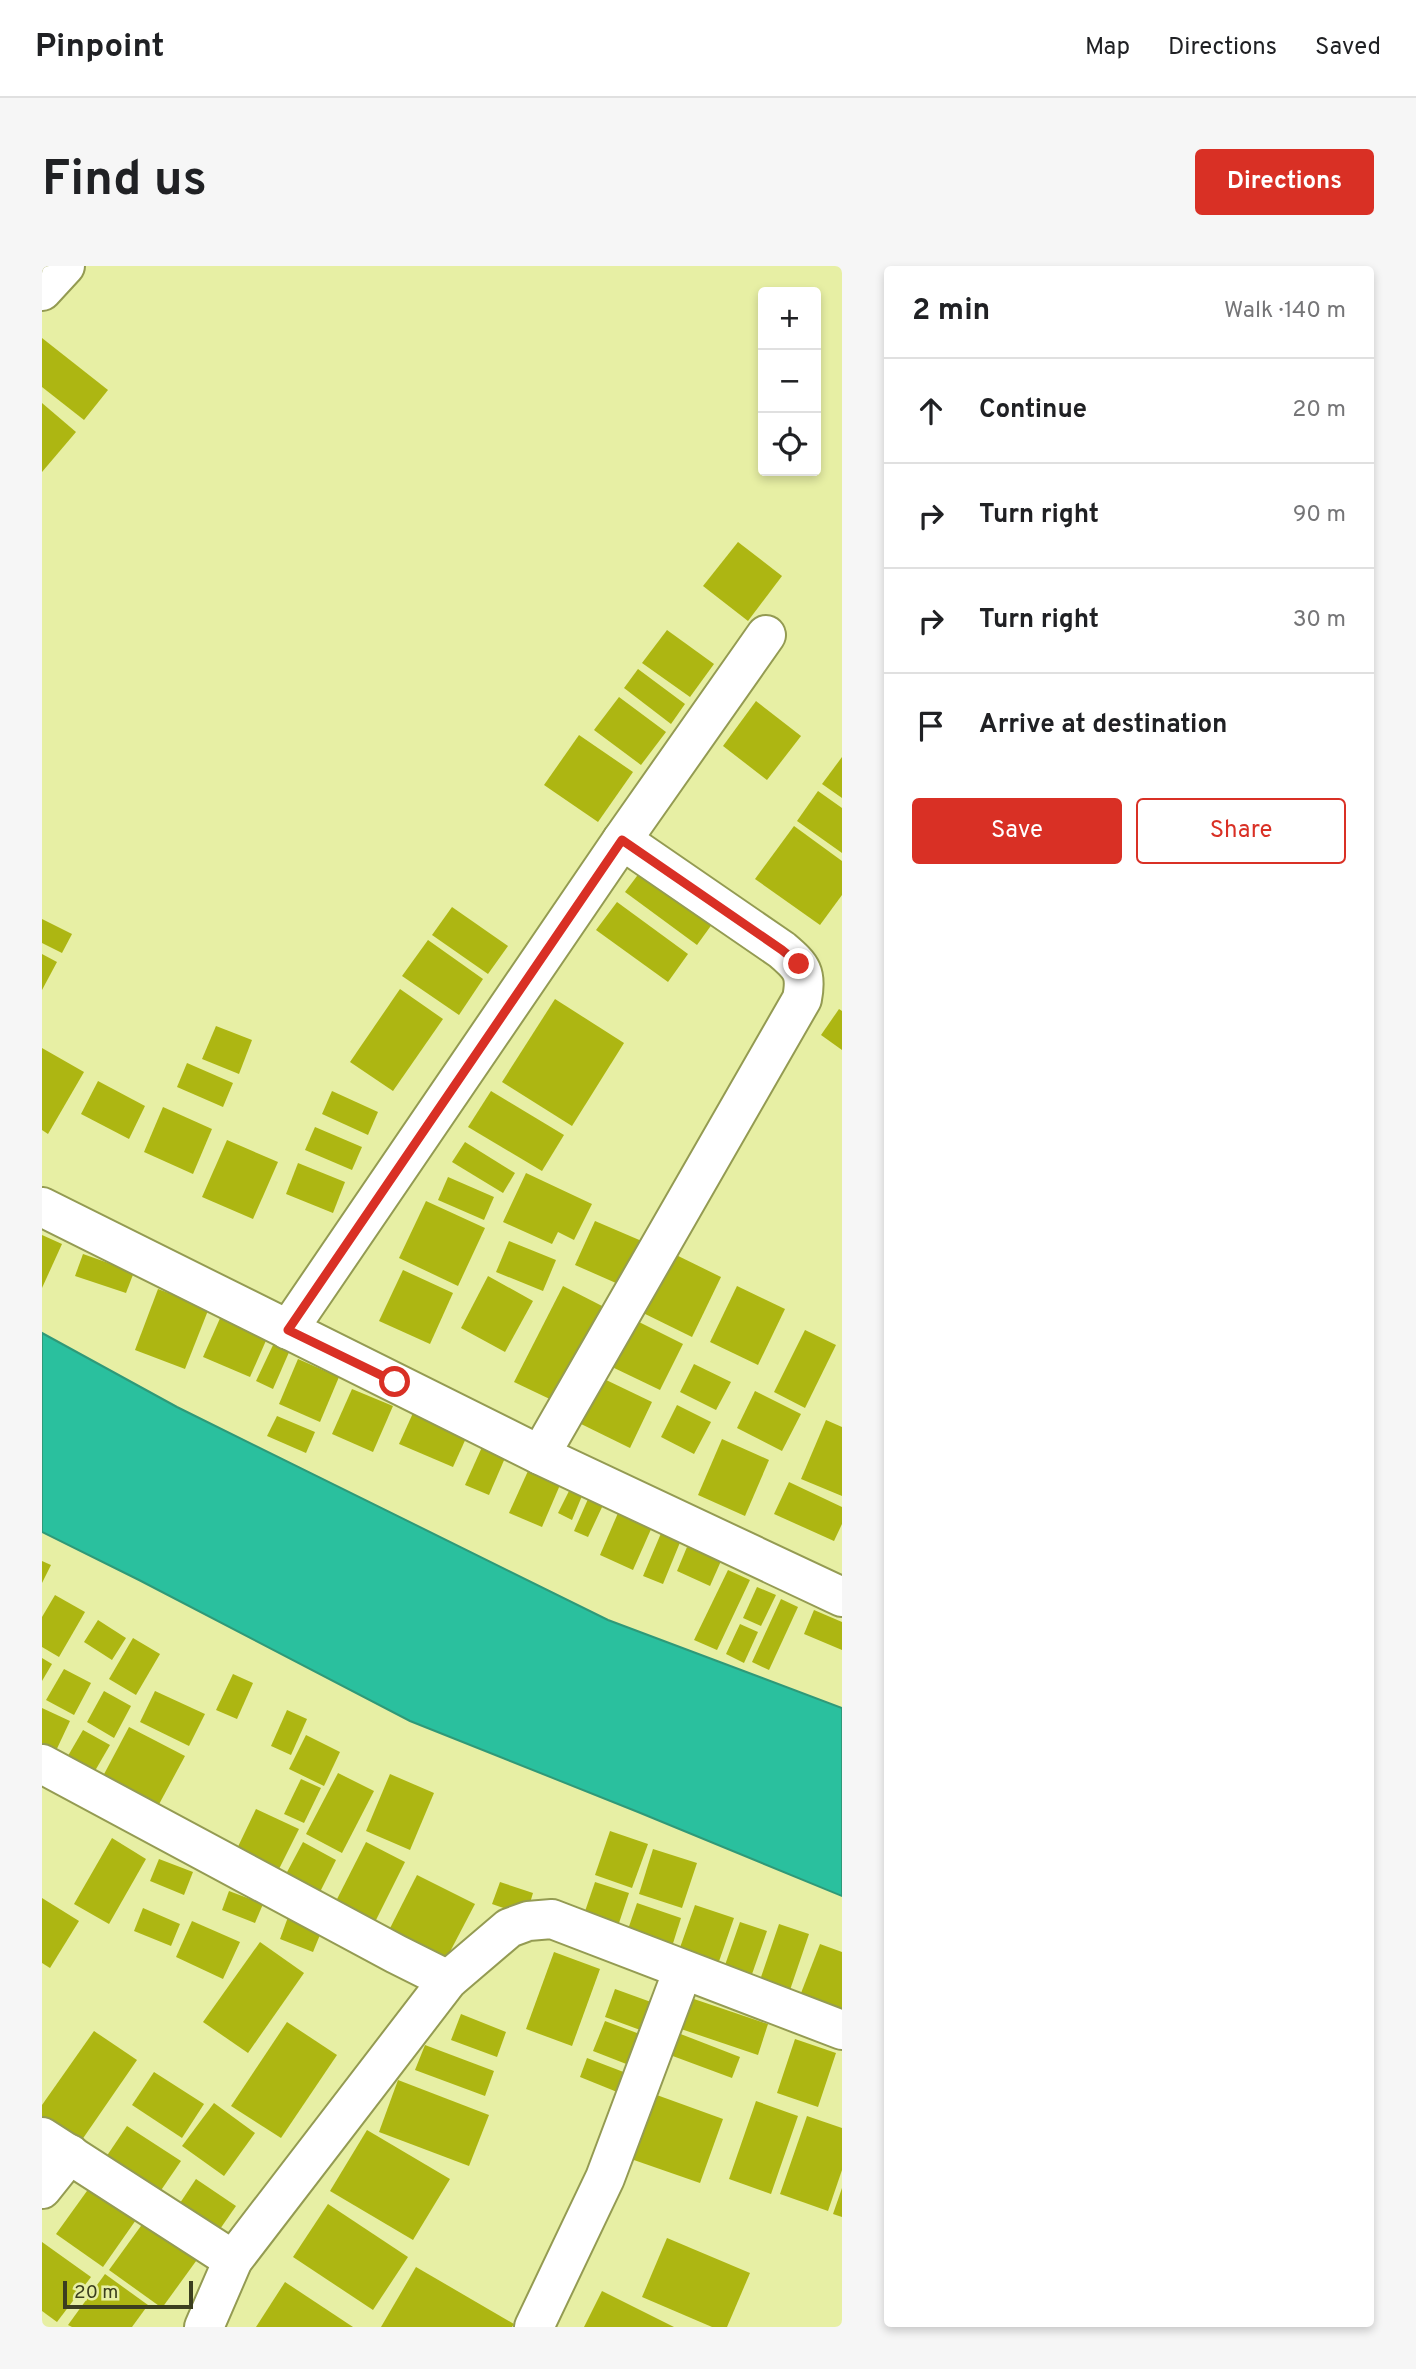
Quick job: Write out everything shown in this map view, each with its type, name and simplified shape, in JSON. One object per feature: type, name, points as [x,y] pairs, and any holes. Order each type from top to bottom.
[{"type":"street","points":[[42,291],[65,266]]},
{"type":"street","points":[[288,1330],[622,840],[766,635]]},
{"type":"street","points":[[540,1455],[802,999],[806,980],[799,964],[782,950],[622,840]]},
{"type":"street","points":[[42,1207],[540,1455],[842,1597]]},
{"type":"street","points":[[42,1763],[448,1980]]},
{"type":"street","points":[[204,2327],[233,2260],[448,1980],[509,1928],[528,1921],[552,1919],[842,2030]]},
{"type":"street","points":[[534,2327],[605,2178],[683,1970]]},
{"type":"street","points":[[42,2189],[56,2146],[233,2260]]},
{"type":"water","points":[[42,1333],[177,1407],[608,1620],[842,1708],[842,1896],[410,1721],[42,1532]]},
{"type":"building","points":[[42,338],[108,390],[84,420],[42,387]]},
{"type":"building","points":[[42,403],[76,432],[42,472]]},
{"type":"building","points":[[738,542],[782,576],[748,621],[703,586]]},
{"type":"building","points":[[667,630],[714,664],[690,697],[642,663]]},
{"type":"building","points":[[638,669],[685,704],[671,724],[624,688]]},
{"type":"building","points":[[619,697],[666,732],[641,765],[594,730]]},
{"type":"building","points":[[756,701],[801,736],[767,780],[723,746]]},
{"type":"building","points":[[579,735],[633,772],[598,822],[544,785]]},
{"type":"building","points":[[842,757],[842,798],[822,784]]},
{"type":"building","points":[[818,791],[842,808],[842,853],[797,821]]},
{"type":"building","points":[[794,826],[842,861],[842,895],[820,925],[755,879]]},
{"type":"building","points":[[646,864],[718,916],[697,945],[625,892]]},
{"type":"building","points":[[617,902],[688,954],[668,982],[596,930]]},
{"type":"building","points":[[452,907],[508,946],[488,974],[432,935]]},
{"type":"building","points":[[42,919],[72,934],[62,953],[42,943]]},
{"type":"building","points":[[428,940],[483,979],[459,1015],[402,976]]},
{"type":"building","points":[[42,954],[57,962],[42,990]]},
{"type":"building","points":[[400,989],[443,1019],[393,1091],[350,1062]]},
{"type":"building","points":[[555,999],[624,1043],[572,1126],[502,1082]]},
{"type":"building","points":[[839,1009],[842,1011],[842,1050],[821,1035]]},
{"type":"building","points":[[216,1026],[252,1040],[239,1074],[202,1059]]},
{"type":"building","points":[[42,1048],[84,1072],[48,1134],[42,1130]]},
{"type":"building","points":[[187,1063],[233,1083],[223,1107],[177,1087]]},
{"type":"building","points":[[98,1081],[145,1106],[129,1139],[81,1114]]},
{"type":"building","points":[[332,1091],[378,1112],[368,1135],[322,1114]]},
{"type":"building","points":[[491,1091],[564,1135],[542,1171],[468,1127]]},
{"type":"building","points":[[163,1107],[212,1129],[193,1174],[144,1152]]},
{"type":"building","points":[[315,1127],[362,1147],[352,1170],[305,1150]]},
{"type":"building","points":[[227,1140],[278,1162],[253,1219],[202,1197]]},
{"type":"building","points":[[465,1142],[515,1173],[503,1193],[452,1162]]},
{"type":"building","points":[[298,1163],[345,1182],[333,1213],[286,1194]]},
{"type":"building","points":[[526,1173],[592,1204],[574,1240],[558,1232],[552,1244],[503,1222]]},
{"type":"building","points":[[448,1177],[494,1197],[484,1220],[438,1200]]},
{"type":"building","points":[[426,1201],[485,1228],[458,1286],[399,1258]]},
{"type":"building","points":[[595,1221],[644,1242],[625,1287],[575,1265]]},
{"type":"building","points":[[42,1235],[62,1244],[42,1288]]},
{"type":"building","points":[[509,1241],[556,1260],[543,1291],[496,1272]]},
{"type":"building","points":[[666,1250],[721,1277],[692,1337],[637,1310]]},
{"type":"building","points":[[83,1254],[134,1272],[126,1293],[75,1276]]},
{"type":"building","points":[[403,1270],[453,1293],[430,1344],[379,1321]]},
{"type":"building","points":[[488,1276],[533,1301],[505,1352],[461,1328]]},
{"type":"building","points":[[563,1286],[604,1307],[556,1402],[514,1382]]},
{"type":"building","points":[[737,1286],[785,1309],[758,1365],[710,1342]]},
{"type":"building","points":[[158,1289],[209,1308],[185,1369],[135,1350]]},
{"type":"building","points":[[221,1316],[268,1336],[250,1377],[203,1357]]},
{"type":"building","points":[[633,1319],[683,1344],[660,1390],[610,1366]]},
{"type":"building","points":[[805,1330],[836,1345],[805,1408],[774,1392]]},
{"type":"building","points":[[274,1343],[290,1350],[273,1389],[256,1381]]},
{"type":"building","points":[[298,1359],[339,1377],[320,1422],[279,1404]]},
{"type":"building","points":[[694,1364],[731,1382],[716,1410],[680,1392]]},
{"type":"building","points":[[602,1378],[652,1402],[630,1448],[579,1423]]},
{"type":"building","points":[[352,1389],[393,1406],[373,1452],[332,1434]]},
{"type":"building","points":[[755,1391],[801,1414],[782,1451],[737,1428]]},
{"type":"building","points":[[677,1405],[711,1422],[694,1454],[661,1437]]},
{"type":"building","points":[[413,1413],[467,1436],[453,1467],[399,1444]]},
{"type":"building","points":[[277,1416],[315,1432],[306,1453],[267,1436]]},
{"type":"building","points":[[826,1420],[842,1427],[842,1496],[801,1479]]},
{"type":"building","points":[[722,1439],[769,1460],[745,1516],[698,1495]]},
{"type":"building","points":[[482,1447],[505,1458],[489,1495],[465,1485]]},
{"type":"building","points":[[528,1471],[560,1485],[542,1527],[509,1513]]},
{"type":"building","points":[[789,1482],[842,1507],[842,1524],[834,1541],[774,1514]]},
{"type":"building","points":[[569,1491],[582,1496],[572,1520],[558,1513]]},
{"type":"building","points":[[588,1499],[603,1505],[588,1537],[574,1531]]},
{"type":"building","points":[[618,1513],[652,1527],[633,1570],[600,1555]]},
{"type":"building","points":[[662,1531],[681,1540],[663,1584],[643,1576]]},
{"type":"building","points":[[687,1547],[721,1561],[710,1586],[677,1571]]},
{"type":"building","points":[[42,1561],[51,1565],[42,1583]]},
{"type":"building","points":[[728,1570],[750,1580],[717,1650],[694,1640]]},
{"type":"building","points":[[757,1587],[776,1595],[761,1626],[743,1618]]},
{"type":"building","points":[[55,1595],[85,1612],[59,1657],[42,1647],[42,1617]]},
{"type":"building","points":[[781,1599],[798,1607],[769,1670],[752,1662]]},
{"type":"building","points":[[814,1610],[842,1622],[842,1650],[804,1634]]},
{"type":"building","points":[[98,1620],[126,1638],[112,1660],[84,1642]]},
{"type":"building","points":[[740,1624],[758,1632],[744,1663],[726,1654]]},
{"type":"building","points":[[133,1638],[160,1654],[136,1695],[109,1679]]},
{"type":"building","points":[[42,1658],[52,1664],[42,1681]]},
{"type":"building","points":[[64,1669],[91,1683],[74,1715],[46,1700]]},
{"type":"building","points":[[233,1674],[253,1683],[237,1719],[216,1710]]},
{"type":"building","points":[[104,1691],[131,1706],[114,1738],[87,1722]]},
{"type":"building","points":[[155,1691],[205,1714],[189,1746],[140,1722]]},
{"type":"building","points":[[42,1708],[70,1721],[53,1757],[42,1752]]},
{"type":"building","points":[[287,1710],[307,1719],[291,1755],[271,1746]]},
{"type":"building","points":[[129,1727],[185,1756],[157,1808],[102,1778]]},
{"type":"building","points":[[83,1730],[110,1745],[92,1776],[65,1761]]},
{"type":"building","points":[[306,1735],[340,1752],[324,1786],[289,1769]]},
{"type":"building","points":[[338,1773],[374,1791],[342,1853],[306,1834]]},
{"type":"building","points":[[390,1774],[434,1793],[410,1850],[366,1831]]},
{"type":"building","points":[[301,1779],[321,1788],[304,1823],[284,1814]]},
{"type":"building","points":[[256,1809],[299,1829],[276,1875],[234,1855]]},
{"type":"building","points":[[610,1831],[648,1844],[632,1888],[595,1875]]},
{"type":"building","points":[[112,1838],[146,1859],[109,1924],[74,1904]]},
{"type":"building","points":[[303,1842],[336,1860],[320,1892],[286,1874]]},
{"type":"building","points":[[366,1842],[405,1862],[374,1924],[334,1905]]},
{"type":"building","points":[[653,1849],[697,1863],[682,1908],[639,1894]]},
{"type":"building","points":[[159,1859],[193,1872],[184,1895],[150,1881]]},
{"type":"building","points":[[417,1875],[475,1904],[442,1967],[385,1938]]},
{"type":"building","points":[[500,1882],[533,1893],[526,1916],[492,1904]]},
{"type":"building","points":[[595,1882],[629,1893],[615,1935],[581,1923]]},
{"type":"building","points":[[229,1891],[263,1904],[255,1923],[222,1910]]},
{"type":"building","points":[[42,1898],[79,1921],[50,1968],[42,1963]]},
{"type":"building","points":[[637,1903],[681,1918],[669,1956],[624,1941]]},
{"type":"building","points":[[695,1905],[734,1918],[715,1973],[676,1959]]},
{"type":"building","points":[[143,1908],[180,1924],[171,1946],[134,1931]]},
{"type":"building","points":[[288,1917],[322,1930],[313,1952],[280,1939]]},
{"type":"building","points":[[192,1921],[240,1942],[223,1979],[176,1957]]},
{"type":"building","points":[[740,1922],[767,1931],[751,1977],[724,1968]]},
{"type":"building","points":[[779,1924],[809,1934],[789,1993],[759,1983]]},
{"type":"building","points":[[260,1942],[304,1973],[248,2053],[203,2022]]},
{"type":"building","points":[[820,1944],[842,1952],[842,2024],[796,2006]]},
{"type":"building","points":[[554,1952],[600,1969],[572,2046],[526,2029]]},
{"type":"building","points":[[615,1989],[662,2006],[651,2034],[605,2017]]},
{"type":"building","points":[[691,1998],[768,2024],[758,2055],[681,2029]]},
{"type":"building","points":[[461,2014],[506,2032],[497,2057],[451,2040]]},
{"type":"building","points":[[605,2021],[645,2036],[634,2067],[593,2051]]},
{"type":"building","points":[[287,2022],[337,2055],[281,2138],[231,2106]]},
{"type":"building","points":[[94,2031],[137,2060],[75,2150],[42,2127],[42,2105]]},
{"type":"building","points":[[678,2033],[740,2057],[732,2078],[670,2055]]},
{"type":"building","points":[[795,2039],[836,2053],[818,2107],[777,2093]]},
{"type":"building","points":[[425,2045],[494,2071],[485,2096],[415,2070]]},
{"type":"building","points":[[587,2058],[634,2076],[627,2096],[580,2077]]},
{"type":"building","points":[[154,2072],[204,2104],[182,2138],[132,2105]]},
{"type":"building","points":[[398,2080],[489,2115],[469,2166],[379,2132]]},
{"type":"building","points":[[654,2094],[723,2119],[700,2183],[631,2159]]},
{"type":"building","points":[[756,2101],[798,2116],[771,2194],[729,2179]]},
{"type":"building","points":[[214,2103],[255,2133],[224,2176],[182,2146]]},
{"type":"building","points":[[807,2116],[842,2128],[842,2170],[828,2211],[780,2194]]},
{"type":"building","points":[[127,2126],[181,2161],[153,2202],[100,2166]]},
{"type":"building","points":[[367,2130],[450,2179],[413,2240],[330,2191]]},
{"type":"building","points":[[196,2179],[236,2206],[211,2242],[172,2215]]},
{"type":"building","points":[[92,2184],[138,2217],[103,2267],[56,2234]]},
{"type":"building","points":[[842,2188],[842,2217],[833,2214]]},
{"type":"building","points":[[328,2204],[408,2257],[373,2310],[293,2257]]},
{"type":"building","points":[[146,2219],[199,2257],[162,2308],[109,2270]]},
{"type":"building","points":[[667,2238],[750,2273],[727,2327],[712,2327],[642,2297]]},
{"type":"building","points":[[42,2242],[91,2277],[57,2322],[42,2311]]},
{"type":"building","points":[[416,2267],[514,2324],[512,2327],[381,2327]]},
{"type":"building","points":[[105,2274],[148,2305],[132,2327],[68,2325]]},
{"type":"building","points":[[285,2282],[353,2327],[256,2327]]},
{"type":"building","points":[[602,2291],[674,2327],[584,2327]]},
{"type":"route","points":[[395,1382],[288,1330],[622,840],[799,964]]}]
